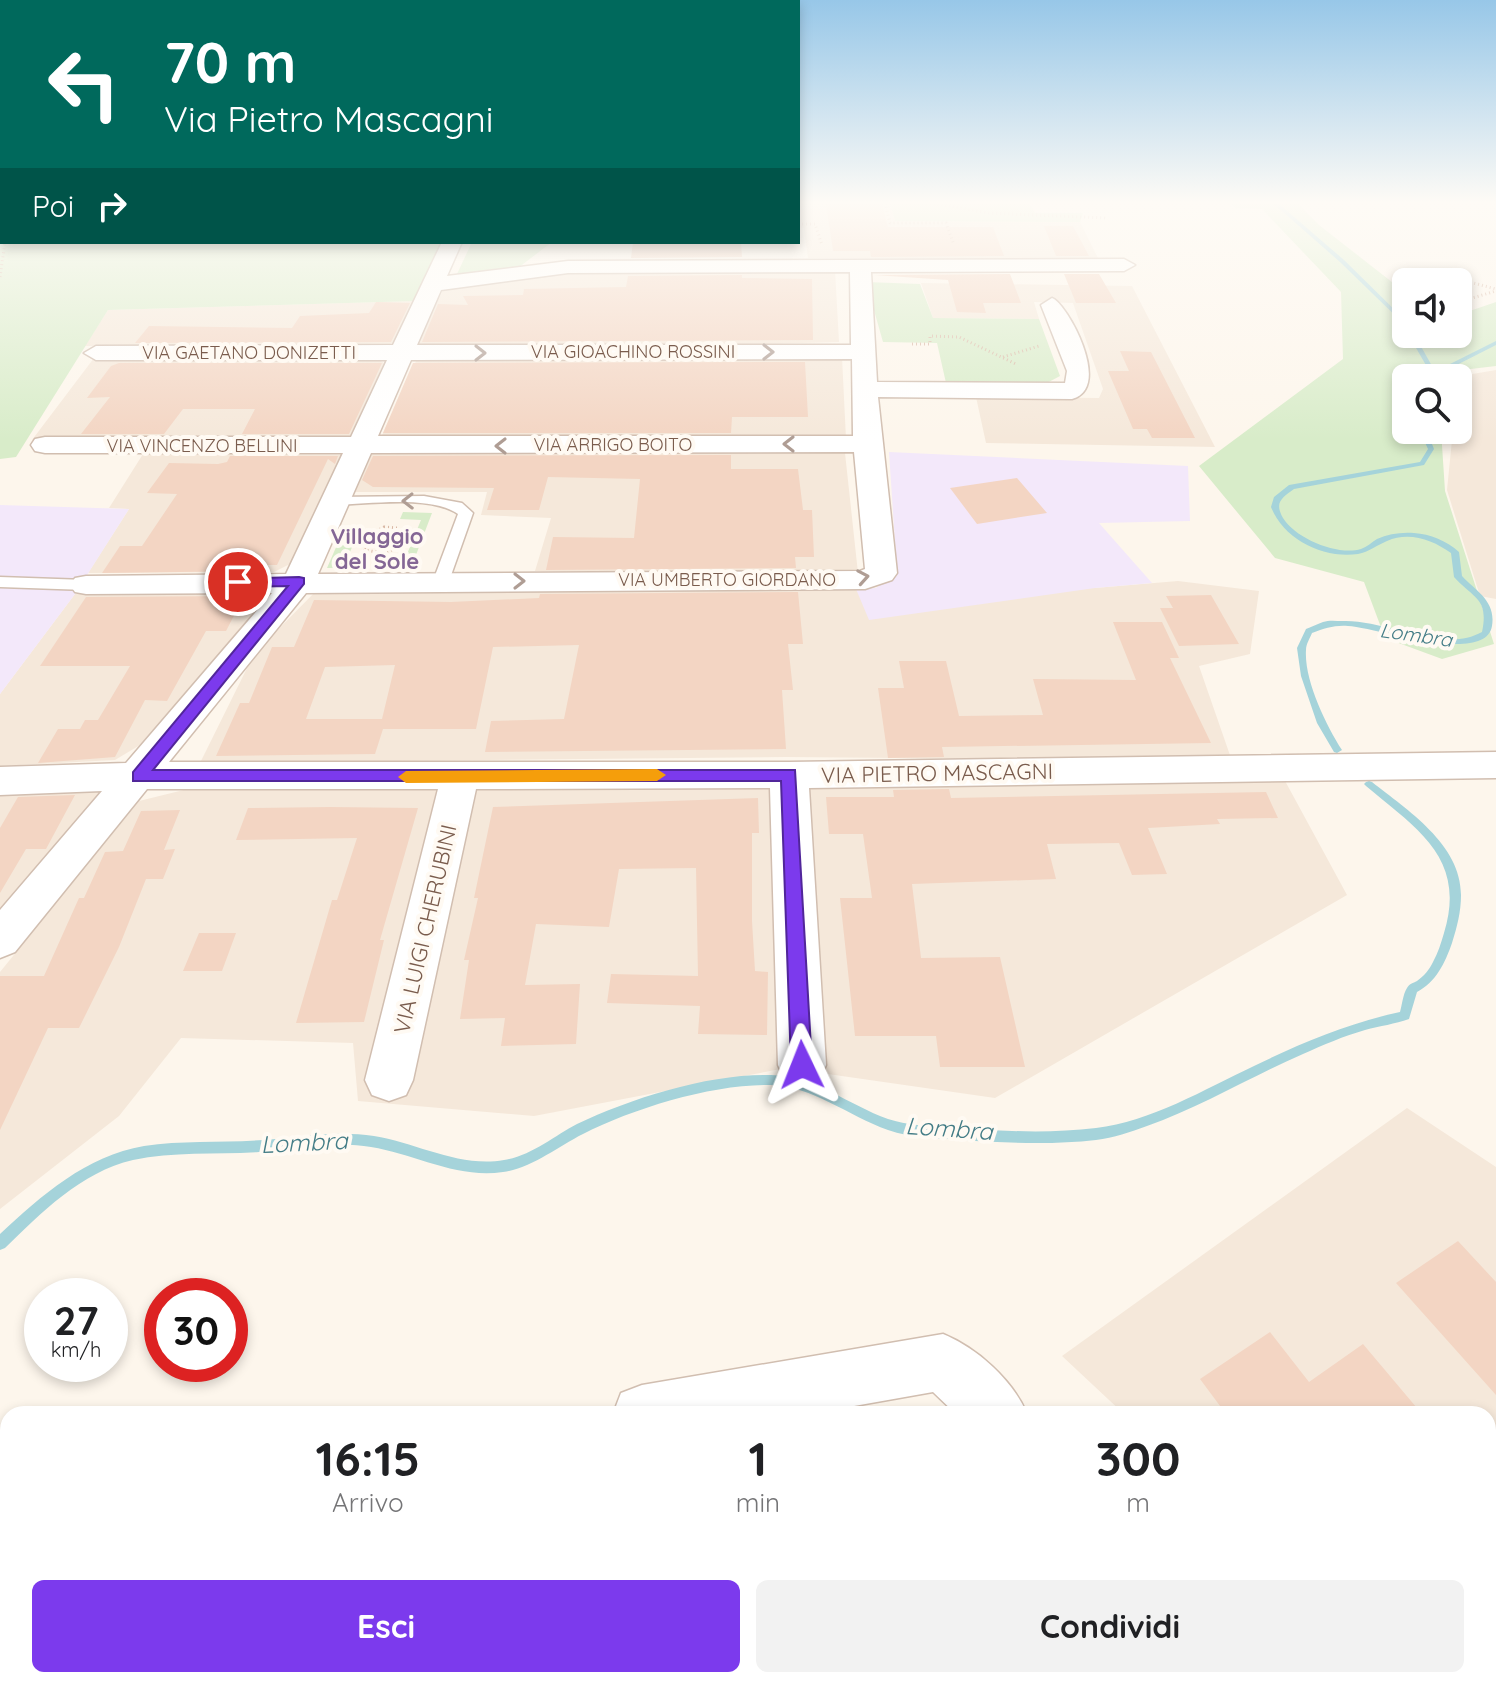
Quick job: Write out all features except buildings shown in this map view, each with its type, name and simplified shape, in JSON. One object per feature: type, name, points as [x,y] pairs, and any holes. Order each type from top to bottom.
[{"type":"street","points":[[0,940],[299,581],[431,285],[448,283]]},
{"type":"street","points":[[861,283],[867,444]]},
{"type":"street","points":[[865,389],[1072,391],[1078,383],[1079,371],[1052,305]]},
{"type":"street","name":"VIA GIOACHINO ROSSINI","points":[[402,353],[865,352]]},
{"type":"street","name":"VIA GAETANO DONIZETTI","points":[[96,353],[402,353]]},
{"type":"street","name":"VIA ARRIGO BOITO","points":[[359,447],[867,444]]},
{"type":"street","name":"VIA UMBERTO GIORDANO","points":[[441,581],[865,580],[881,573],[867,444]]},
{"type":"street","name":"VIA VINCENZO BELLINI","points":[[45,445],[359,447]]},
{"type":"street","points":[[86,585],[441,581]]},
{"type":"street","name":"VIA PIETRO MASCAGNI","points":[[0,781],[139,776],[789,775],[1496,765]]},
{"type":"street","points":[[789,775],[802,1065]]},
{"type":"street","name":"VIA LUIGI CHERUBINI","points":[[389,1080],[460,777]]},
{"type":"street","points":[[688,1406],[943,1362],[990,1406]]},
{"type":"lane","points":[[335,501],[444,500],[462,507],[466,513],[441,581]]},
{"type":"lane","points":[[0,582],[86,585]]},
{"type":"path","points":[[1472,283],[1496,290]]},
{"type":"path","points":[[1472,298],[1496,290]]},
{"type":"path","points":[[912,344],[930,344],[930,336],[959,337],[1072,391]]},
{"type":"path","points":[[1002,357],[1065,337]]},
{"type":"path","points":[[385,527],[398,528],[407,536],[401,547],[382,553],[365,550],[361,540],[367,533],[385,527]]},
{"type":"shaded area","points":[[490,283],[836,283],[839,342],[649,347],[419,346],[418,342],[443,290]]},
{"type":"shaded area","points":[[921,283],[1132,286],[1215,447],[986,443],[976,397],[1099,398],[1103,389],[1073,303],[1034,302],[1039,319],[933,318]]},
{"type":"shaded area","points":[[416,301],[397,341],[383,347],[85,346],[108,310]]},
{"type":"shaded area","points":[[842,357],[846,439],[380,440],[417,359]]},
{"type":"shaded area","points":[[94,358],[376,358],[384,363],[350,436],[337,441],[32,440]]},
{"type":"shaded area","points":[[1496,370],[1496,599],[1480,596],[1447,490],[1452,444],[1472,444],[1472,374]]},
{"type":"shaded area","points":[[889,452],[1188,466],[1190,521],[1099,523],[1152,583],[1095,588],[869,620],[856,589],[876,588],[897,572]]},
{"type":"shaded area","points":[[845,453],[858,573],[535,571],[551,518],[481,515],[487,492],[355,492],[372,454]]},
{"type":"shaded area","points":[[143,454],[343,455],[290,564],[274,572],[88,573],[129,509],[109,508]]},
{"type":"shaded area","points":[[0,505],[129,509],[75,594],[0,694]]},
{"type":"shaded area","points":[[1178,581],[1259,591],[1250,654],[1199,666],[1232,761],[786,757],[200,763],[254,654],[314,593],[1095,588]]},
{"type":"shaded area","points":[[255,591],[265,605],[140,745],[115,760],[0,766],[0,694],[75,594]]},
{"type":"shaded area","points":[[1284,779],[1347,895],[995,1098],[786,1068],[534,1116],[358,1101],[353,1043],[181,1038],[119,1116],[0,1209],[0,972],[139,801],[200,786]]},
{"type":"shaded area","points":[[105,789],[0,914],[0,794]]},
{"type":"shaded area","points":[[1407,1108],[1496,1167],[1496,1406],[1115,1406],[1062,1356]]},
{"type":"green space","points":[[0,283],[424,283],[416,301],[108,310],[16,457],[0,459]]},
{"type":"green space","points":[[866,283],[920,284],[933,318],[1039,319],[1060,376],[1045,384],[946,383],[937,343],[883,342]]},
{"type":"green space","points":[[1332,283],[1392,283],[1392,348],[1472,348],[1472,310],[1496,302],[1496,366],[1472,369],[1472,364],[1392,364],[1392,444],[1442,444],[1445,491],[1494,644],[1442,659],[1385,638],[1364,582],[1275,558],[1199,466],[1343,359],[1341,292]]},
{"type":"green space","points":[[403,512],[432,513],[411,568],[382,568],[386,559],[405,559],[421,520],[400,519]]},
{"type":"green space","points":[[337,545],[353,545],[347,559],[368,559],[366,568],[327,568]]},
{"type":"waterway","points":[[1364,283],[1392,310]]},
{"type":"waterway","name":"Lombra","points":[[1454,364],[1496,343]]},
{"type":"waterway","points":[[1419,348],[1428,364]]},
{"type":"waterway","name":"Lombra","points":[[1337,750],[1314,705],[1305,676],[1301,648],[1309,631],[1326,624],[1349,623],[1426,639],[1461,642],[1486,633],[1488,612],[1482,599],[1458,577],[1455,552],[1440,542],[1421,536],[1402,535],[1384,539],[1360,551],[1345,552],[1320,547],[1286,527],[1275,507],[1277,499],[1292,487],[1422,464],[1431,449],[1429,444]]},
{"type":"waterway","name":"Lombra","points":[[0,1243],[43,1203],[76,1179],[129,1155],[347,1139],[392,1145],[457,1164],[490,1168],[526,1159],[582,1128],[624,1110],[676,1094],[753,1080],[791,1082],[807,1087],[904,1129],[984,1136],[1046,1137],[1101,1134],[1122,1129],[1193,1101],[1332,1036],[1405,1016],[1412,989],[1429,977],[1445,947],[1454,917],[1456,892],[1452,870],[1442,851],[1428,834],[1369,784]]},
{"type":"slow traffic","points":[[406,777],[657,775]]},
{"type":"district","name":"Villaggio del Sole","points":[[377,548]]},
{"type":"route","points":[[238,582],[299,581],[139,776],[789,775],[802,1065]]}]
